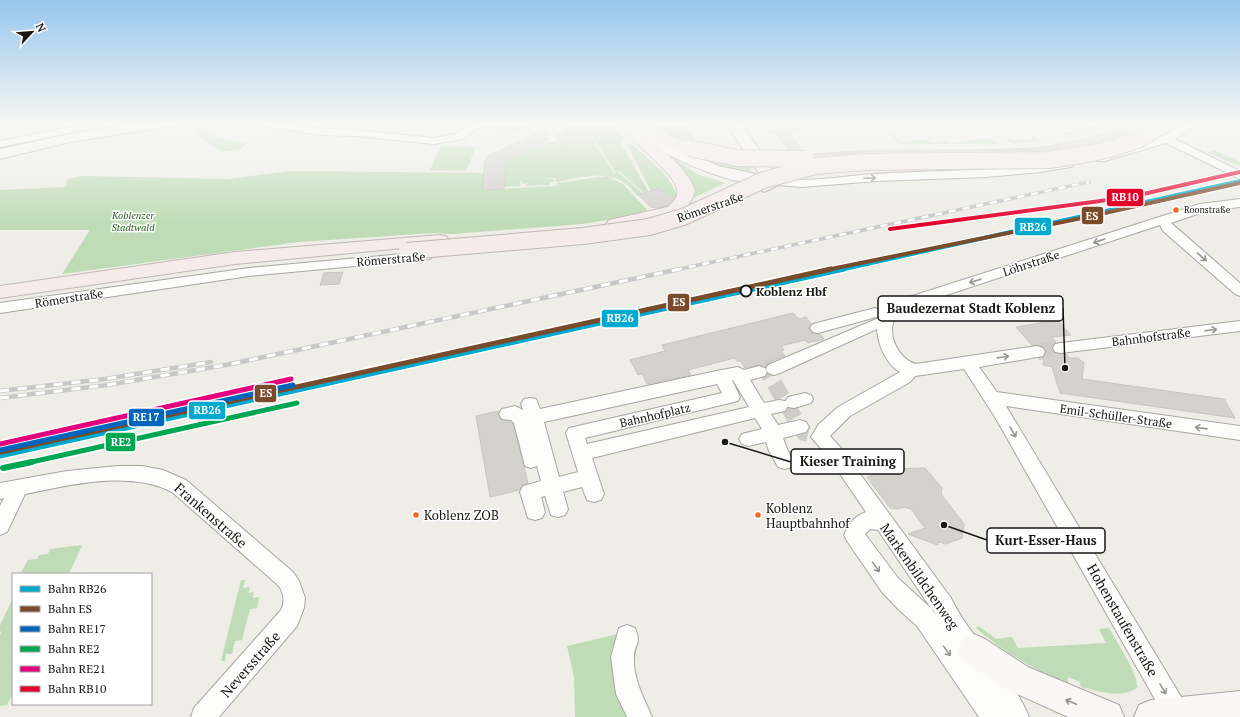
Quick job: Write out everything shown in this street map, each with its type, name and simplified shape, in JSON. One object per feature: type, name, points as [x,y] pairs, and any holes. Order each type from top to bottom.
[{"type":"highway","points":[[659,156],[682,179],[686,189],[685,198],[674,211]]},
{"type":"highway","points":[[730,156],[737,158],[818,159],[867,156]]},
{"type":"highway","points":[[769,175],[801,176],[865,169],[988,167],[1071,156]]},
{"type":"highway","points":[[0,292],[199,263],[584,229],[644,219],[674,211],[754,175],[786,165],[818,159]]},
{"type":"highway","points":[[0,301],[297,255],[583,236],[634,229],[683,217],[748,186],[776,175],[822,165],[864,162],[1049,160]]},
{"type":"street","points":[[680,156],[686,160],[749,179],[769,175],[795,184],[851,178],[943,176],[1015,172],[1098,160],[1110,156]]},
{"type":"street","points":[[756,156],[769,175]]},
{"type":"street","points":[[1201,156],[1238,174]]},
{"type":"street","name":"Römerstraße","points":[[0,308],[249,272],[486,251],[618,231],[682,218],[762,189],[772,185],[769,175]]},
{"type":"street","name":"Löhrstraße","points":[[912,369],[898,361],[887,340],[886,320],[894,309],[906,303],[1207,206],[1240,203]]},
{"type":"street","points":[[1166,219],[1166,226],[1240,291]]},
{"type":"street","name":"Bahnhofplatz","points":[[558,509],[552,486],[535,460],[523,414],[633,388],[674,384],[738,373],[748,386],[766,371],[869,320],[818,328]]},
{"type":"street","name":"Bahnhofstraße","points":[[1062,348],[1240,326]]},
{"type":"street","points":[[912,369],[924,370],[1037,352]]},
{"type":"street","name":"Hohenstaufenstraße","points":[[968,362],[993,398],[1164,716]]},
{"type":"street","name":"Markenbildchenweg","points":[[912,369],[904,378],[836,417],[824,428],[820,437],[835,453],[943,605],[951,622],[974,650],[1017,717]]},
{"type":"street","name":"Bahnhofplatz","points":[[588,471],[574,433],[732,397],[721,376]]},
{"type":"street","points":[[748,386],[773,433],[778,451],[785,462]]},
{"type":"street","name":"Emil-Schüller-Straße","points":[[993,398],[1240,434]]},
{"type":"street","name":"Bahnhofplatz","points":[[535,512],[530,492],[552,486],[588,471],[607,451],[711,427],[760,411],[793,403]]},
{"type":"street","points":[[748,439],[800,427]]},
{"type":"street","name":"Frankenstraße","points":[[0,491],[118,473],[146,473],[165,477],[179,486],[286,579],[294,593],[294,608]]},
{"type":"street","points":[[0,526],[20,488]]},
{"type":"street","name":"Markenbildchenweg","points":[[884,522],[868,520],[861,524],[854,534],[890,585],[906,602],[925,618],[993,717]]},
{"type":"street","name":"Neversstraße","points":[[203,717],[285,623],[294,608]]},
{"type":"street","points":[[626,636],[628,640],[622,657],[628,694],[640,717]]},
{"type":"street","points":[[974,650],[1017,678],[1107,717]]},
{"type":"street","points":[[1164,716],[1240,708]]},
{"type":"green space","points":[[436,156],[472,156],[466,171],[430,170]]},
{"type":"green space","points":[[513,156],[603,156],[614,173],[618,172],[642,193],[637,196],[628,186],[619,180],[600,176],[589,176],[556,182],[555,178],[542,179],[553,179],[554,182],[550,182],[550,185],[527,186],[527,183],[522,184],[522,180],[534,179],[521,180],[520,186],[504,187],[506,160]]},
{"type":"green space","points":[[605,156],[629,156],[648,191],[644,193],[619,171],[615,172]]},
{"type":"green space","points":[[633,156],[645,156],[659,169],[671,183],[679,200],[656,189],[651,191]]},
{"type":"green space","points":[[664,156],[671,156],[697,174],[725,183],[693,198]]},
{"type":"green space","points":[[694,156],[728,156],[746,161],[752,170],[732,170]]},
{"type":"green space","points":[[1217,156],[1228,156],[1240,162],[1240,166]]},
{"type":"green space","name":"Koblenzer Stadtwald","points":[[289,171],[484,173],[482,190],[556,186],[557,183],[607,176],[623,184],[650,213],[582,224],[452,234],[433,233],[299,242],[62,274],[90,230],[0,230],[0,190],[66,187],[67,179],[82,176],[229,179]]},
{"type":"green space","points":[[82,545],[69,573],[21,573],[28,560],[37,559],[39,555],[48,554],[50,549]]},
{"type":"green space","points":[[241,580],[245,580],[243,588],[250,587],[248,593],[254,592],[253,598],[259,597],[257,608],[250,609],[242,640],[235,641],[232,654],[226,654],[225,661],[221,661]]},
{"type":"green space","points":[[12,600],[12,695],[7,705],[0,706],[1,632],[0,625]]},
{"type":"green space","points":[[979,626],[996,639],[1012,637],[1018,648],[1106,643],[1099,629],[1109,628],[1131,667],[1137,682],[1137,688],[1117,694],[1081,687],[1080,682],[1068,677],[1068,683],[1055,678],[1008,653],[976,628]]},
{"type":"green space","points":[[618,634],[631,717],[575,717],[574,677],[567,646]]},
{"type":"building","points":[[488,156],[512,156],[506,162],[504,189],[482,190],[485,160]]},
{"type":"building","points":[[656,189],[668,193],[666,195],[674,198],[667,206],[657,208],[651,207],[638,195]]},
{"type":"building","points":[[343,272],[339,284],[320,285],[324,273]]},
{"type":"building","points":[[793,313],[799,319],[806,317],[811,324],[808,328],[812,333],[820,334],[824,339],[808,343],[805,340],[781,346],[784,350],[781,351],[785,356],[769,362],[745,368],[740,361],[737,361],[735,358],[688,370],[691,375],[647,384],[642,374],[638,375],[630,360],[665,351],[662,345]]},
{"type":"building","points":[[1057,320],[1071,335],[1052,337],[1056,342],[1052,349],[1055,353],[1066,354],[1070,358],[1078,358],[1084,363],[1082,379],[1224,399],[1235,418],[1060,393],[1052,367],[1043,365],[1044,360],[1042,358],[1046,353],[1044,347],[1032,345],[1016,327]]},
{"type":"building","points":[[499,411],[498,415],[501,420],[510,421],[513,424],[528,483],[523,485],[519,490],[490,497],[476,416]]},
{"type":"building","points":[[925,468],[942,488],[941,494],[964,524],[962,538],[946,544],[939,542],[938,545],[908,534],[925,528],[911,509],[904,507],[897,509],[890,508],[867,477],[891,469]]},
{"type":"tunnel","points":[[1037,352],[1061,348]]},
{"type":"tunnel","points":[[762,363],[800,427],[804,433],[808,434]]},
{"type":"railway","points":[[675,270],[1089,182]]},
{"type":"railway","points":[[0,398],[107,385],[226,365],[680,269]]},
{"type":"railway","points":[[0,391],[105,379],[211,362]]},
{"type":"rail line","name":"RB10","points":[[890,229],[1130,197],[1240,172]]},
{"type":"rail line","name":"RB26","points":[[0,456],[1240,181]]},
{"type":"rail line","name":"ES","points":[[1,452],[843,266],[1087,217],[1240,183]]},
{"type":"rail line","name":"RE21","points":[[0,444],[291,379]]},
{"type":"rail line","name":"RE17","points":[[0,450],[293,385]]},
{"type":"rail line","name":"RE2","points":[[3,468],[297,403]]},
{"type":"place","name":"Roonstraße","points":[[1176,210]]},
{"type":"place","name":"Koblenz Hbf","points":[[746,291]]},
{"type":"place","name":"Baudezernat Stadt Koblenz","points":[[1065,368]]},
{"type":"place","name":"Kieser Training","points":[[725,442]]},
{"type":"place","name":"Koblenz ZOB","points":[[416,515]]},
{"type":"place","name":"Koblenz Hauptbahnhof","points":[[758,515]]},
{"type":"place","name":"Kurt-Esser-Haus","points":[[944,525]]}]
